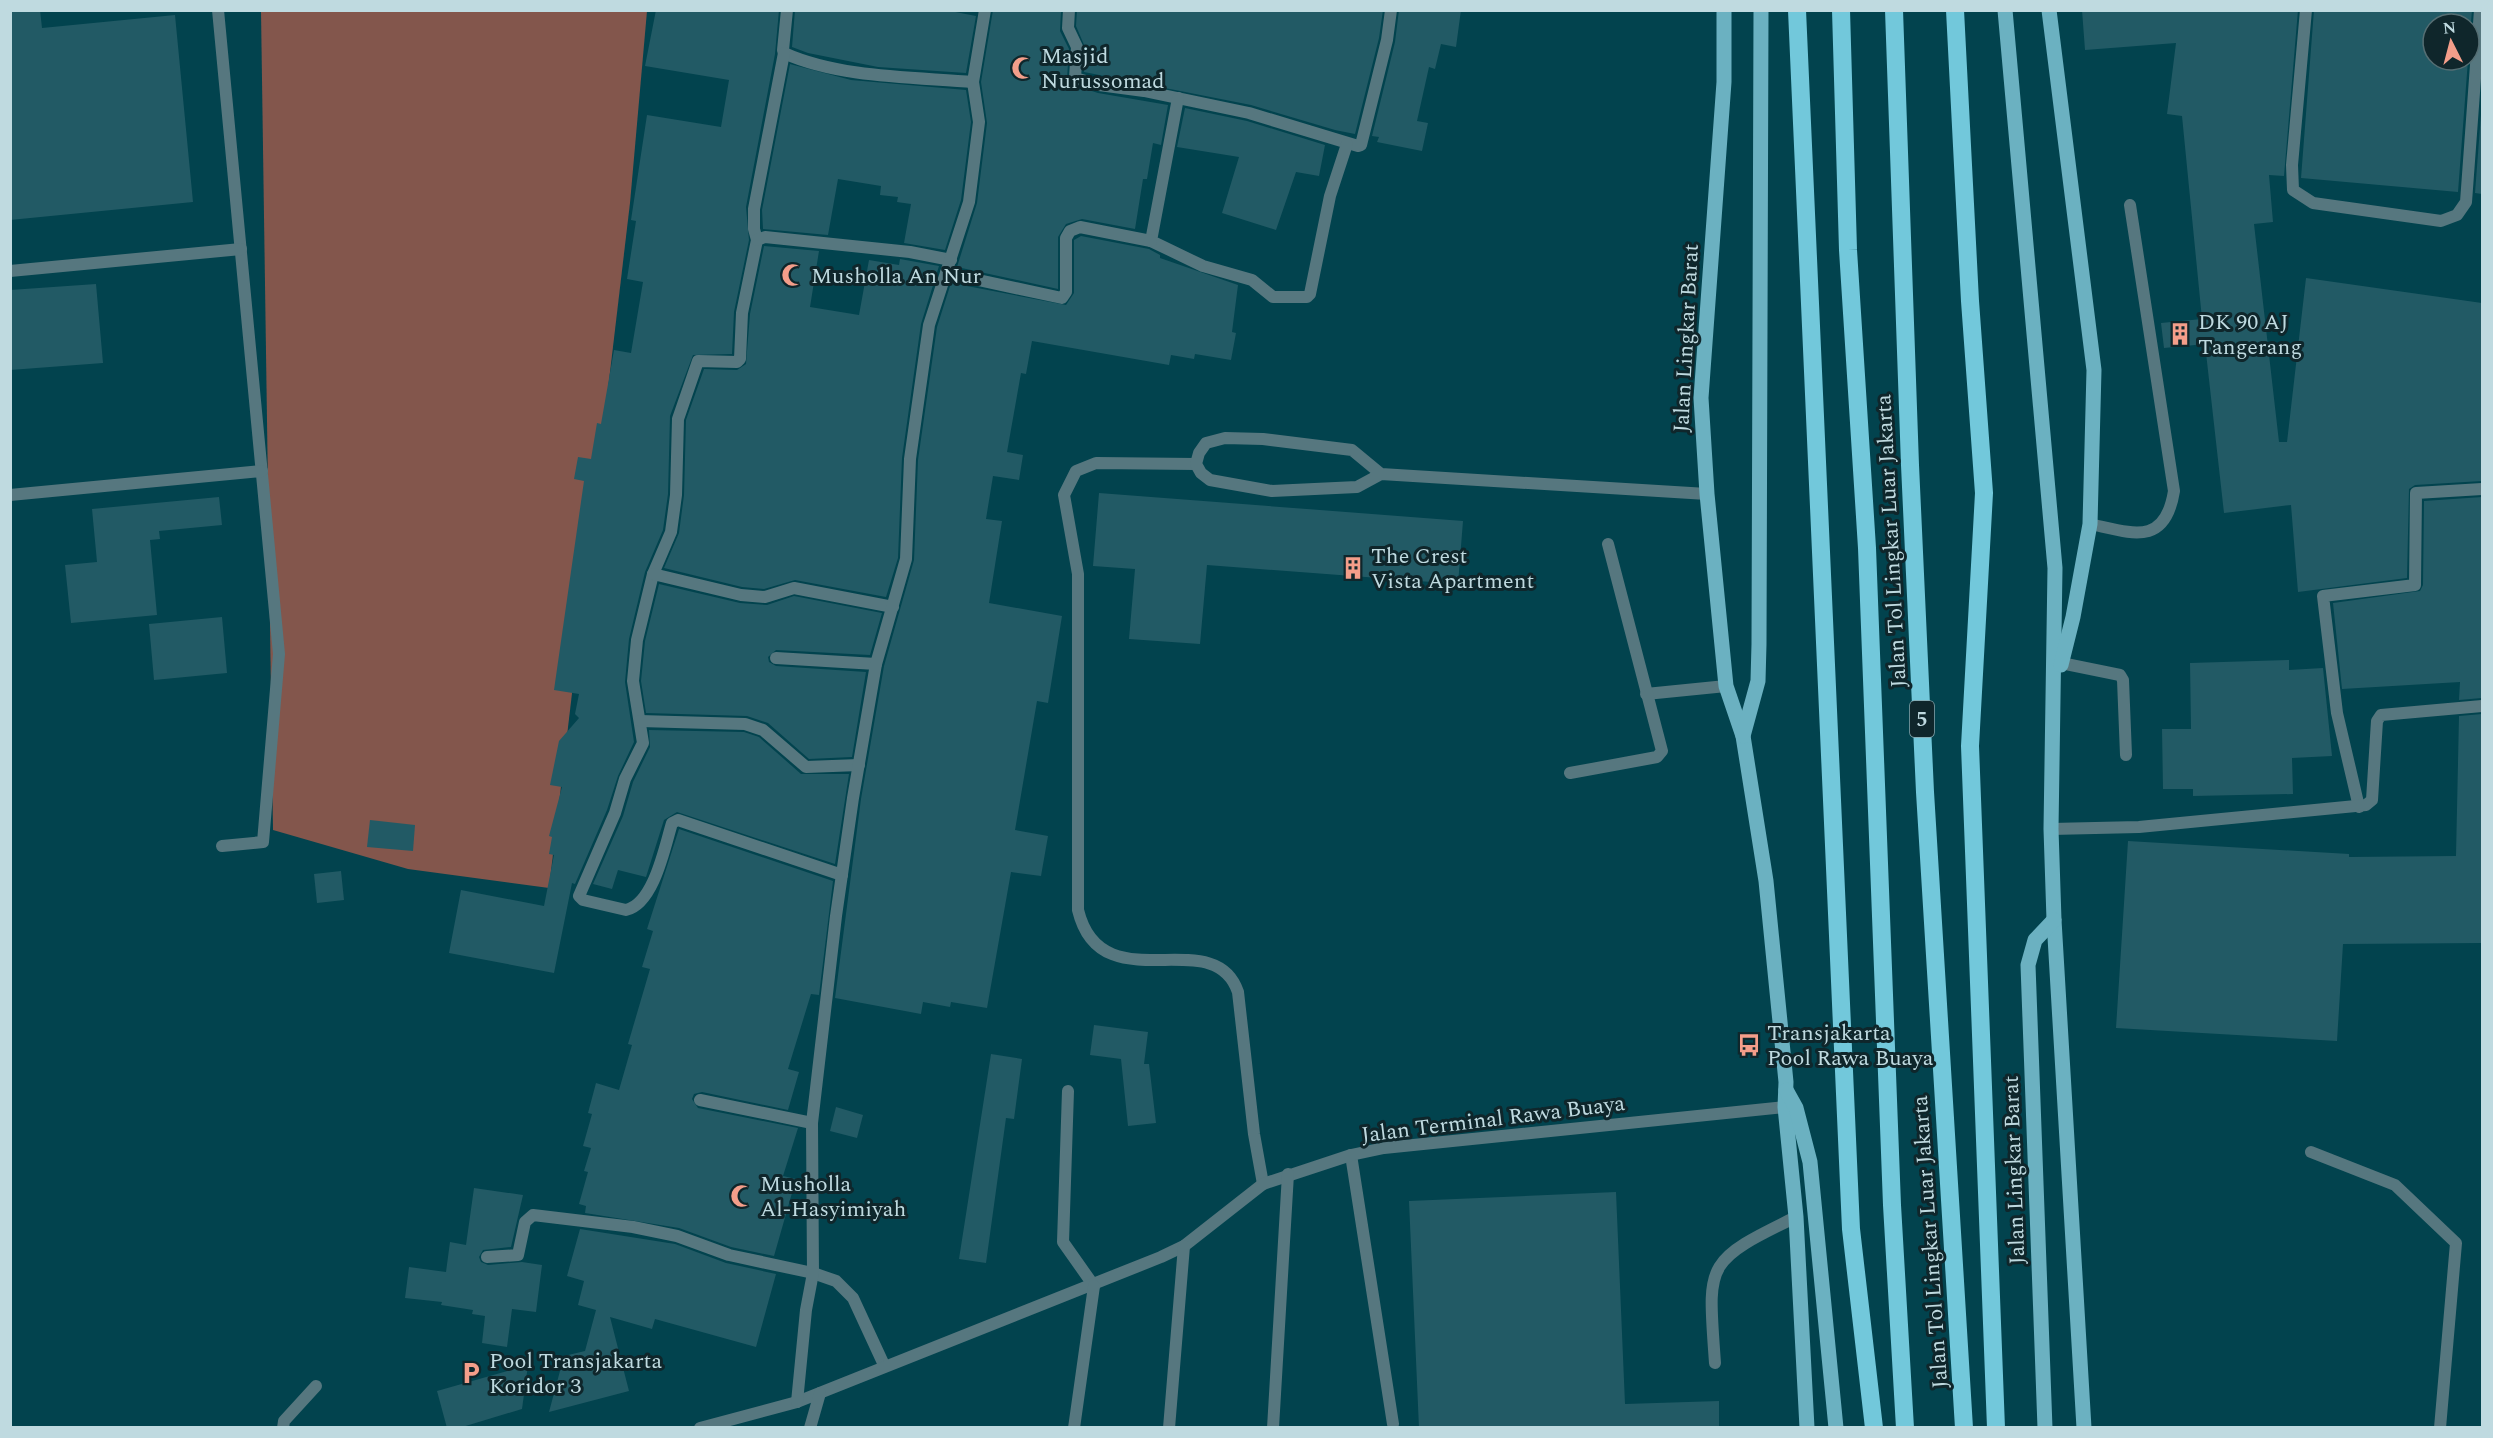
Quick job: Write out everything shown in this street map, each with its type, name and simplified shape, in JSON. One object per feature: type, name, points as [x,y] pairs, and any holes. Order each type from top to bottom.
[{"type":"highway","points":[[1797,10],[1851,1229],[1874,1428]]},
{"type":"highway","name":"Jalan Tol Lingkar Luar Jakarta","points":[[1841,10],[1848,250],[1867,548],[1892,1204],[1905,1428]]},
{"type":"highway","name":"Jalan Tol Lingkar Luar Jakarta","points":[[1894,10],[1910,465],[1925,792],[1964,1428]]},
{"type":"highway","points":[[1955,10],[1970,301],[1984,493],[1970,746],[1996,1428]]},
{"type":"main road","name":"Jalan Lingkar Barat","points":[[1724,10],[1724,82],[1701,398],[1707,494],[1726,686],[1743,736],[1766,881],[1796,1216],[1808,1428]]},
{"type":"main road","name":"Jalan Lingkar Barat","points":[[1743,736],[1758,681],[1761,10]]},
{"type":"main road","points":[[2005,10],[2055,568],[2055,690],[2051,829],[2054,920],[2084,1428]]},
{"type":"main road","points":[[2049,10],[2094,370],[2090,524],[2073,617],[2055,690]]},
{"type":"main road","name":"Jalan Lingkar Barat","points":[[2045,1428],[2028,965],[2035,940],[2054,920]]},
{"type":"main road","name":"Jalan Lingkar Barat","points":[[1786,1090],[1796,1108],[1810,1162],[1836,1428]]},
{"type":"street","points":[[218,10],[279,654],[263,842],[222,846]]},
{"type":"street","points":[[787,10],[784,53],[754,209],[754,229],[758,240],[742,313],[740,359],[737,362],[698,361],[678,419],[676,495],[671,532],[653,574],[637,640],[633,681],[643,743],[625,779],[615,813],[580,899],[626,910],[633,908],[655,880],[672,823],[678,820],[842,875]]},
{"type":"street","points":[[797,1402],[806,1310],[813,1273],[812,1123],[842,875],[876,664],[906,559],[910,459],[929,325],[971,190],[979,122],[973,82],[986,10]]},
{"type":"street","points":[[1069,10],[1068,28],[1077,47],[1075,78],[1099,85],[1144,91],[1249,113],[1347,144],[1361,145],[1388,40],[1391,10]]},
{"type":"street","points":[[2306,10],[2292,165],[2293,190],[2313,203],[2441,221],[2457,215],[2466,202],[2480,10]]},
{"type":"street","points":[[784,53],[857,73],[973,82]]},
{"type":"street","points":[[1151,241],[1178,98]]},
{"type":"street","points":[[946,273],[1062,298],[1066,292],[1066,238],[1070,231],[1080,226],[1151,241],[1203,266],[1252,280],[1273,297],[1307,297],[1310,294],[1330,196],[1347,144]]},
{"type":"street","points":[[2090,524],[2132,533],[2151,531],[2170,513],[2174,491],[2130,205]]},
{"type":"street","points":[[758,240],[765,237],[910,252],[951,260]]},
{"type":"street","points":[[10,271],[241,249]]},
{"type":"street","points":[[1381,474],[1352,450],[1263,439],[1225,438],[1206,443],[1199,453],[1196,464],[1201,473],[1210,480],[1272,491],[1357,487],[1381,474],[1707,494]]},
{"type":"street","points":[[1196,464],[1096,464],[1076,471],[1064,495],[1078,574],[1078,910],[1083,930],[1094,945],[1107,953],[1125,958],[1191,960],[1214,966],[1227,973],[1234,981],[1238,992],[1254,1134],[1263,1184]]},
{"type":"street","points":[[10,495],[262,471]]},
{"type":"street","points":[[2359,807],[2337,713],[2323,596],[2415,585],[2416,493],[2482,489]]},
{"type":"street","points":[[1570,772],[1657,757],[1662,751],[1608,544]]},
{"type":"street","points":[[653,574],[741,595],[765,597],[794,588],[893,607]]},
{"type":"street","points":[[776,658],[876,664]]},
{"type":"street","points":[[2061,663],[2120,675],[2123,680],[2126,755]]},
{"type":"street","points":[[1646,694],[1726,686]]},
{"type":"street","points":[[2051,829],[2114,827],[2359,807],[2372,800],[2377,721],[2381,715],[2482,706]]},
{"type":"street","points":[[640,721],[745,724],[763,730],[806,767],[859,765]]},
{"type":"street","points":[[1068,1091],[1064,1242],[1094,1286],[1074,1428]]},
{"type":"street","points":[[700,1100],[812,1123]]},
{"type":"street","name":"Jalan Terminal Rawa Buaya","points":[[700,1428],[797,1402],[884,1365],[1094,1286],[1184,1246],[1263,1184],[1351,1155],[1384,1148],[1785,1107]]},
{"type":"street","points":[[2311,1152],[2395,1185],[2456,1243],[2440,1428]]},
{"type":"street","points":[[1351,1155],[1393,1424]]},
{"type":"street","points":[[1273,1428],[1288,1174]]},
{"type":"street","points":[[487,1257],[518,1255],[525,1222],[533,1215],[633,1227],[677,1236],[729,1255],[813,1273],[836,1281],[853,1298],[884,1365]]},
{"type":"street","points":[[1715,1363],[1710,1293],[1714,1273],[1738,1245],[1796,1216]]},
{"type":"street","points":[[1169,1428],[1184,1246]]},
{"type":"street","points":[[283,1428],[284,1421],[316,1386]]},
{"type":"street","points":[[810,1428],[820,1393]]},
{"type":"shaded area","points":[[261,11],[647,11],[630,203],[549,888],[408,869],[273,830]]},
{"type":"building","points":[[10,10],[40,10],[42,28],[175,15],[193,202],[10,220]]},
{"type":"building","points":[[656,10],[779,10],[775,54],[746,207],[749,240],[734,312],[732,354],[693,355],[670,416],[668,494],[663,530],[645,572],[629,639],[625,682],[634,742],[575,884],[572,883],[554,973],[449,953],[461,890],[544,906],[554,855],[549,854],[552,837],[549,836],[562,787],[550,785],[559,741],[579,718],[575,714],[579,694],[554,690],[584,481],[574,479],[578,457],[591,459],[597,423],[601,424],[614,350],[631,353],[643,282],[627,279],[636,221],[631,220],[647,115],[721,127],[729,80],[645,66]]},
{"type":"building","points":[[795,10],[945,10],[976,16],[966,73],[878,67],[808,53],[792,47]]},
{"type":"building","points":[[993,10],[1061,10],[1060,31],[1069,49],[1067,78],[1070,84],[1098,93],[1168,105],[1161,145],[1153,143],[1147,179],[1143,179],[1135,229],[1082,219],[1066,224],[1058,237],[1058,289],[957,267],[977,203],[987,123],[981,82]]},
{"type":"building","points":[[1077,10],[1383,10],[1379,38],[1355,134],[1251,105],[1084,72],[1085,47],[1076,26]]},
{"type":"building","points":[[1399,10],[1461,10],[1456,47],[1441,44],[1435,69],[1429,67],[1417,121],[1428,123],[1422,151],[1377,142],[1379,137],[1372,136],[1395,42]]},
{"type":"building","points":[[2082,10],[2298,10],[2284,176],[2269,175],[2273,222],[2254,224],[2279,442],[2287,442],[2306,278],[2482,303],[2482,481],[2415,485],[2409,489],[2407,578],[2298,592],[2291,505],[2224,513],[2205,344],[2164,348],[2161,323],[2202,319],[2182,116],[2167,114],[2176,43],[2085,50]]},
{"type":"building","points":[[2314,10],[2472,10],[2472,12],[2421,12],[2421,72],[2467,72],[2458,192],[2301,178]]},
{"type":"building","points":[[790,64],[851,80],[966,90],[971,122],[961,200],[945,250],[904,243],[911,204],[897,202],[898,197],[880,195],[881,186],[838,179],[828,235],[763,229],[762,210]]},
{"type":"building","points":[[2482,101],[2482,194],[2475,193]]},
{"type":"building","points":[[1185,108],[1247,121],[1325,145],[1319,176],[1296,172],[1276,230],[1222,213],[1239,157],[1177,147]]},
{"type":"building","points":[[1081,236],[1149,249],[1160,255],[1160,258],[1238,285],[1232,332],[1236,333],[1231,360],[1195,354],[1194,359],[1171,355],[1169,365],[1032,341],[1026,374],[1021,373],[1007,452],[1023,455],[1019,480],[993,476],[986,519],[1002,521],[989,603],[1062,616],[1048,703],[1037,701],[1015,830],[1048,836],[1041,876],[1011,872],[987,1008],[951,1002],[950,1007],[923,1002],[921,1014],[835,998],[861,799],[884,666],[914,560],[918,460],[937,327],[951,283],[1066,305],[1074,293],[1074,240]]},
{"type":"building","points":[[764,246],[819,251],[810,307],[859,315],[869,260],[899,265],[900,259],[939,266],[921,324],[902,458],[898,558],[886,597],[795,580],[764,589],[742,587],[664,568],[679,533],[684,495],[686,420],[704,369],[737,370],[746,364],[750,314]]},
{"type":"building","points":[[96,284],[103,363],[10,370],[10,290]]},
{"type":"building","name":"The Crest Vista Apartment","points":[[1099,493],[1463,521],[1458,584],[1207,565],[1200,644],[1129,639],[1135,569],[1093,566]]},
{"type":"building","points":[[219,497],[222,525],[159,531],[160,539],[150,540],[157,615],[71,623],[65,565],[97,562],[92,509]]},
{"type":"building","points":[[2482,497],[2482,698],[2459,700],[2460,682],[2342,689],[2333,603],[2420,591],[2423,585],[2424,501]]},
{"type":"building","points":[[659,584],[740,603],[767,605],[794,596],[882,613],[870,655],[776,650],[768,657],[769,662],[776,666],[866,672],[852,757],[809,759],[768,723],[747,716],[646,713],[641,681],[645,641]]},
{"type":"building","points":[[222,617],[227,673],[154,680],[149,624]]},
{"type":"building","points":[[2289,660],[2289,670],[2323,668],[2332,756],[2292,758],[2293,794],[2193,796],[2193,789],[2163,789],[2162,729],[2191,729],[2190,663]]},
{"type":"building","points":[[2482,714],[2482,943],[2343,944],[2337,1041],[2116,1028],[2128,841],[2349,854],[2349,857],[2456,856],[2459,716]]},
{"type":"building","points":[[649,730],[744,732],[759,737],[801,774],[849,774],[835,864],[677,812],[664,820],[646,877],[618,870],[612,889],[593,884],[623,816],[633,782],[650,747]]},
{"type":"building","points":[[370,820],[415,825],[413,851],[367,847]]},
{"type":"building","points":[[679,829],[833,881],[819,995],[811,994],[788,1069],[799,1072],[788,1110],[702,1092],[694,1094],[692,1099],[698,1108],[798,1128],[783,1176],[796,1179],[774,1256],[731,1247],[679,1228],[585,1213],[586,1206],[579,1204],[588,1172],[584,1171],[591,1148],[583,1146],[592,1114],[588,1113],[596,1083],[619,1090],[632,1045],[628,1044],[650,969],[642,967],[653,931],[647,929]]},
{"type":"building","points":[[341,871],[344,900],[317,903],[314,874]]},
{"type":"building","points":[[1094,1025],[1148,1032],[1144,1064],[1149,1064],[1156,1123],[1128,1126],[1121,1059],[1090,1055]]},
{"type":"building","points":[[991,1054],[1022,1059],[1014,1119],[1006,1118],[986,1263],[959,1259]]},
{"type":"building","points":[[836,1107],[863,1115],[857,1138],[830,1131]]},
{"type":"building","points":[[474,1188],[523,1195],[511,1247],[483,1250],[479,1257],[481,1262],[488,1265],[522,1262],[542,1265],[536,1312],[512,1309],[507,1347],[482,1343],[485,1316],[472,1314],[473,1310],[441,1305],[442,1302],[405,1298],[409,1267],[446,1272],[450,1242],[466,1245]]},
{"type":"building","points":[[1616,1192],[1625,1404],[1719,1401],[1719,1428],[1419,1428],[1409,1201]]},
{"type":"building","points":[[580,1229],[675,1244],[726,1263],[776,1274],[756,1347],[655,1319],[652,1329],[610,1317],[629,1391],[549,1412],[564,1356],[585,1351],[596,1310],[578,1305],[584,1281],[567,1276]]},
{"type":"building","points":[[528,1365],[522,1409],[459,1428],[447,1428],[437,1391]]},
{"type":"place","name":"Masjid Nurussomad","points":[[1023,68]]},
{"type":"place","name":"Musholla An Nur","points":[[793,275]]},
{"type":"place","name":"DK 90 AJ Tangerang","points":[[2180,334]]},
{"type":"place","name":"The Crest Vista Apartment","points":[[1353,568]]},
{"type":"place","name":"Transjakarta Pool Rawa Buaya","points":[[1749,1045]]},
{"type":"place","name":"Musholla Al-Hasyimiyah","points":[[742,1196]]},
{"type":"place","name":"Pool Transjakarta Koridor 3","points":[[471,1373]]}]
